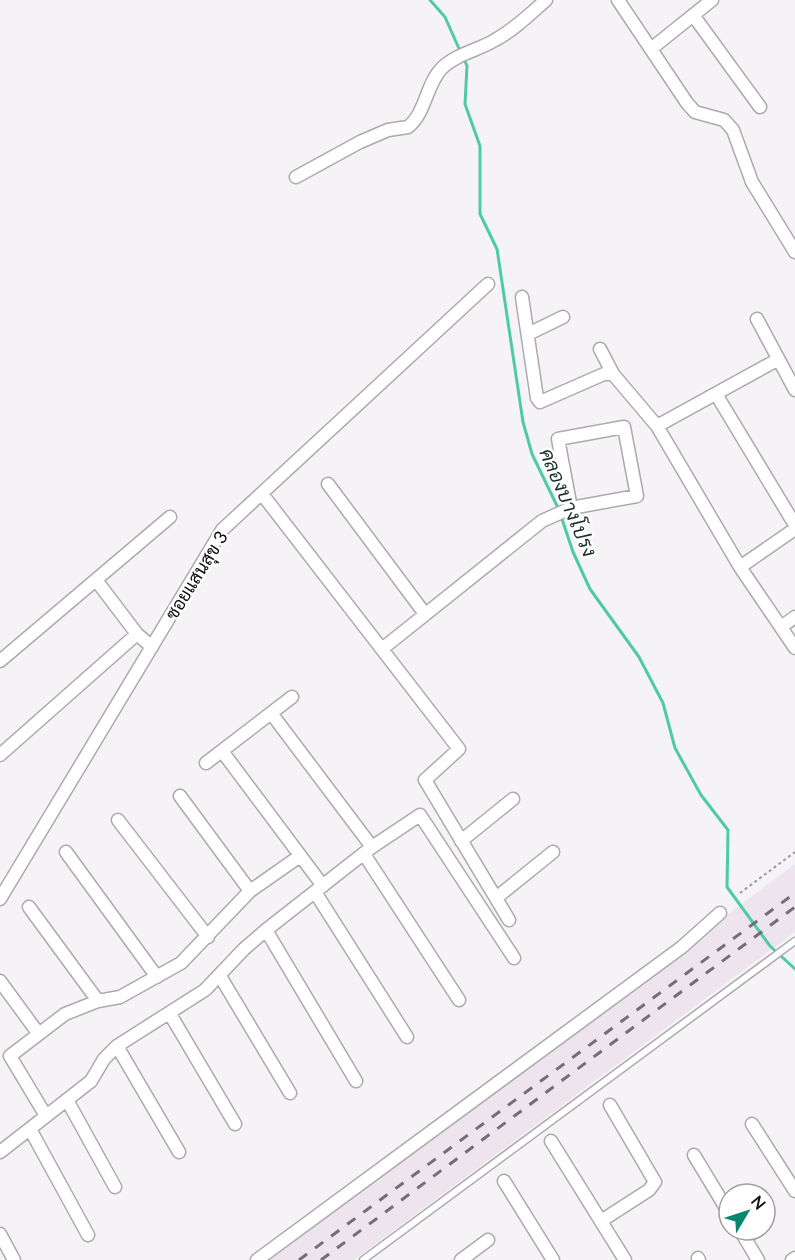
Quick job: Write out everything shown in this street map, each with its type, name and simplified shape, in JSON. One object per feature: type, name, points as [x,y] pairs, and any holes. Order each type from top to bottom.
[{"type":"street","points":[[297,177],[360,142],[388,130],[408,127],[417,117],[434,78],[448,62],[499,38],[546,0]]},
{"type":"street","points":[[618,0],[695,112],[724,120],[733,130],[752,182],[795,252]]},
{"type":"street","points":[[651,49],[712,0]]},
{"type":"street","points":[[693,15],[760,107]]},
{"type":"street","name":"ซอยแสนสุข 3","points":[[0,899],[222,530],[488,284]]},
{"type":"street","points":[[522,297],[537,398],[540,402],[604,374],[613,374]]},
{"type":"street","points":[[528,333],[563,317]]},
{"type":"street","points":[[757,319],[795,390]]},
{"type":"street","points":[[600,349],[613,374],[657,426],[740,567],[795,648]]},
{"type":"street","points":[[657,426],[777,360]]},
{"type":"street","points":[[716,394],[795,527],[740,567]]},
{"type":"street","points":[[382,648],[542,520],[569,509],[637,496],[624,427],[558,439],[569,509]]},
{"type":"street","points":[[328,484],[425,614]]},
{"type":"street","points":[[262,494],[459,749],[425,780],[509,920]]},
{"type":"street","points":[[0,661],[170,517]]},
{"type":"street","points":[[96,580],[137,634],[152,647]]},
{"type":"street","points":[[781,627],[795,617]]},
{"type":"street","points":[[0,755],[137,634]]},
{"type":"street","points":[[206,763],[292,697]]},
{"type":"street","points":[[271,713],[368,850],[459,1000]]},
{"type":"street","points":[[222,751],[300,856],[407,1037]]},
{"type":"street","points":[[180,795],[250,891]]},
{"type":"street","points":[[461,841],[513,799]]},
{"type":"street","points":[[0,1152],[91,1081],[104,1059],[117,1046],[170,1014],[220,976],[244,949],[266,930],[368,850],[420,816],[514,958]]},
{"type":"street","points":[[118,820],[208,936]]},
{"type":"street","points":[[66,852],[157,977]]},
{"type":"street","points":[[496,898],[553,852]]},
{"type":"street","points":[[46,1116],[10,1056],[65,1014],[98,1001],[120,997],[181,963],[250,891],[300,856]]},
{"type":"street","points":[[29,907],[98,1001]]},
{"type":"street","points":[[257,1260],[682,947],[720,913]]},
{"type":"street","points":[[266,930],[356,1081]]},
{"type":"street","points":[[220,976],[290,1093]]},
{"type":"street","points":[[0,981],[38,1033]]},
{"type":"street","points":[[170,1014],[235,1124]]},
{"type":"street","points":[[117,1046],[180,1152]]},
{"type":"street","points":[[67,1100],[115,1187]]},
{"type":"street","points":[[601,1221],[649,1190],[655,1182],[610,1105]]},
{"type":"street","points":[[752,1124],[795,1191]]},
{"type":"street","points":[[30,1129],[88,1235]]},
{"type":"street","points":[[551,1141],[625,1260]]},
{"type":"street","points":[[694,1155],[717,1193]]},
{"type":"street","points":[[504,1181],[553,1260]]},
{"type":"street","points":[[0,1234],[14,1260]]},
{"type":"street","points":[[465,1259],[488,1240]]},
{"type":"street","points":[[747,1242],[758,1260]]},
{"type":"lane","points":[[363,1260],[795,941]]},
{"type":"path","points":[[740,892],[795,852]]},
{"type":"shaded area","points":[[795,864],[795,932],[354,1260],[265,1260]]},
{"type":"waterway","name":"คลองบางโปรง","points":[[430,0],[445,17],[461,53]]},
{"type":"waterway","name":"คลองบางโปรง","points":[[464,59],[467,66],[465,104],[480,146],[480,214],[497,249],[523,422],[532,454],[559,510]]},
{"type":"waterway","name":"คลองบางโปรง","points":[[561,516],[573,552],[590,589],[639,657],[663,703],[675,748],[701,795],[728,830],[727,887],[770,946],[795,969]]},
{"type":"railway","points":[[299,1260],[795,893]]},
{"type":"railway","points":[[321,1260],[795,907]]}]
